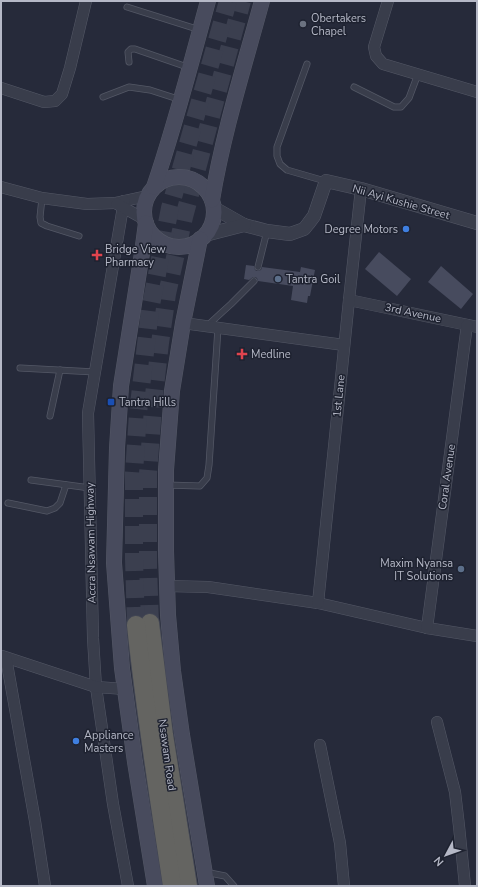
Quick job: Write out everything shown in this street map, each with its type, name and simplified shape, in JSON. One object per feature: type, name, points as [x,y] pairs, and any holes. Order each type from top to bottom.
[{"type":"highway","name":"Nsawam Road","points":[[172,886],[142,675],[143,624],[164,735],[188,886]]},
{"type":"main road","points":[[155,886],[135,762],[122,668],[114,562],[117,448],[121,386],[142,253],[145,203],[165,156],[208,1]]},
{"type":"main road","points":[[145,221],[148,228],[157,239],[169,245],[183,246],[196,242],[203,237],[210,227],[213,218],[217,169],[224,138],[262,1]]},
{"type":"main road","points":[[150,191],[159,182],[169,178],[181,176],[192,179],[202,186],[209,195],[213,204]]},
{"type":"main road","points":[[203,237],[183,323],[172,391],[166,470],[166,551],[168,615],[174,671],[182,735],[206,879]]},
{"type":"street","points":[[1,88],[44,102],[55,101],[62,94],[70,68],[85,1]]},
{"type":"street","points":[[388,1],[374,47],[376,56],[383,64],[477,92]]},
{"type":"street","points":[[213,204],[244,224],[267,231],[290,234],[304,228],[314,216],[326,181]]},
{"type":"street","name":"Nii Ayi Kushie Street","points":[[326,181],[361,189],[477,223]]},
{"type":"street","points":[[1,187],[42,198],[87,204],[120,204],[150,191]]},
{"type":"street","name":"1st Lane","points":[[318,603],[348,300],[361,189]]},
{"type":"street","points":[[120,204],[145,221]]},
{"type":"street","name":"Accra Nsawam Highway","points":[[120,204],[88,413],[93,638],[96,687],[113,804],[128,886]]},
{"type":"street","points":[[203,237],[244,224]]},
{"type":"street","name":"3rd Avenue","points":[[348,300],[472,326]]},
{"type":"street","points":[[183,323],[344,345]]},
{"type":"street","name":"Coral Avenue","points":[[427,628],[472,326]]},
{"type":"street","points":[[167,586],[208,587],[318,603],[427,628],[477,636]]},
{"type":"street","points":[[45,886],[34,813],[4,657],[96,687],[125,689]]},
{"type":"street","points":[[437,722],[455,792],[465,886]]},
{"type":"street","points":[[320,745],[340,843],[344,886]]},
{"type":"lane","points":[[127,7],[200,30]]},
{"type":"lane","points":[[129,62],[128,52],[131,49],[135,49],[190,68]]},
{"type":"lane","points":[[307,64],[277,147],[277,156],[280,164],[287,170],[326,181]]},
{"type":"lane","points":[[354,87],[394,107],[400,106],[409,98],[418,74]]},
{"type":"lane","points":[[103,97],[129,87],[150,90],[181,100]]},
{"type":"lane","points":[[42,198],[40,217],[41,223],[79,236]]},
{"type":"lane","points":[[258,267],[267,231]]},
{"type":"lane","points":[[206,326],[254,281]]},
{"type":"lane","points":[[166,485],[200,486],[207,478],[218,328]]},
{"type":"lane","points":[[20,368],[95,372]]},
{"type":"lane","points":[[50,416],[60,370]]},
{"type":"lane","points":[[31,480],[90,488]]},
{"type":"lane","points":[[8,503],[47,511],[55,508],[60,503],[66,485]]},
{"type":"lane","points":[[206,879],[225,876],[234,886]]},
{"type":"building","points":[[379,252],[411,279],[397,296],[365,269]]},
{"type":"building","points":[[246,265],[254,266],[255,270],[257,271],[261,270],[262,267],[300,272],[301,267],[315,270],[310,296],[308,296],[307,303],[291,300],[293,286],[258,281],[255,277],[249,280],[244,279]]},
{"type":"building","points":[[441,266],[473,294],[461,309],[428,282]]},
{"type":"tunnel","points":[[136,625],[134,473],[138,413],[150,310],[170,208],[228,1]]},
{"type":"tunnel","points":[[150,623],[148,566],[148,474],[154,395],[167,294],[184,217],[242,1]]},
{"type":"place","name":"Obertakers Chapel","points":[[303,24]]},
{"type":"place","name":"Degree Motors","points":[[406,229]]},
{"type":"place","name":"Bridge View Pharmacy","points":[[97,255]]},
{"type":"place","name":"Tantra Goil","points":[[278,279]]},
{"type":"place","name":"Medline","points":[[242,354]]},
{"type":"place","name":"Tantra Hills","points":[[111,402]]},
{"type":"place","name":"Maxim Nyansa IT Solutions","points":[[461,569]]},
{"type":"place","name":"Appliance Masters","points":[[76,741]]}]
